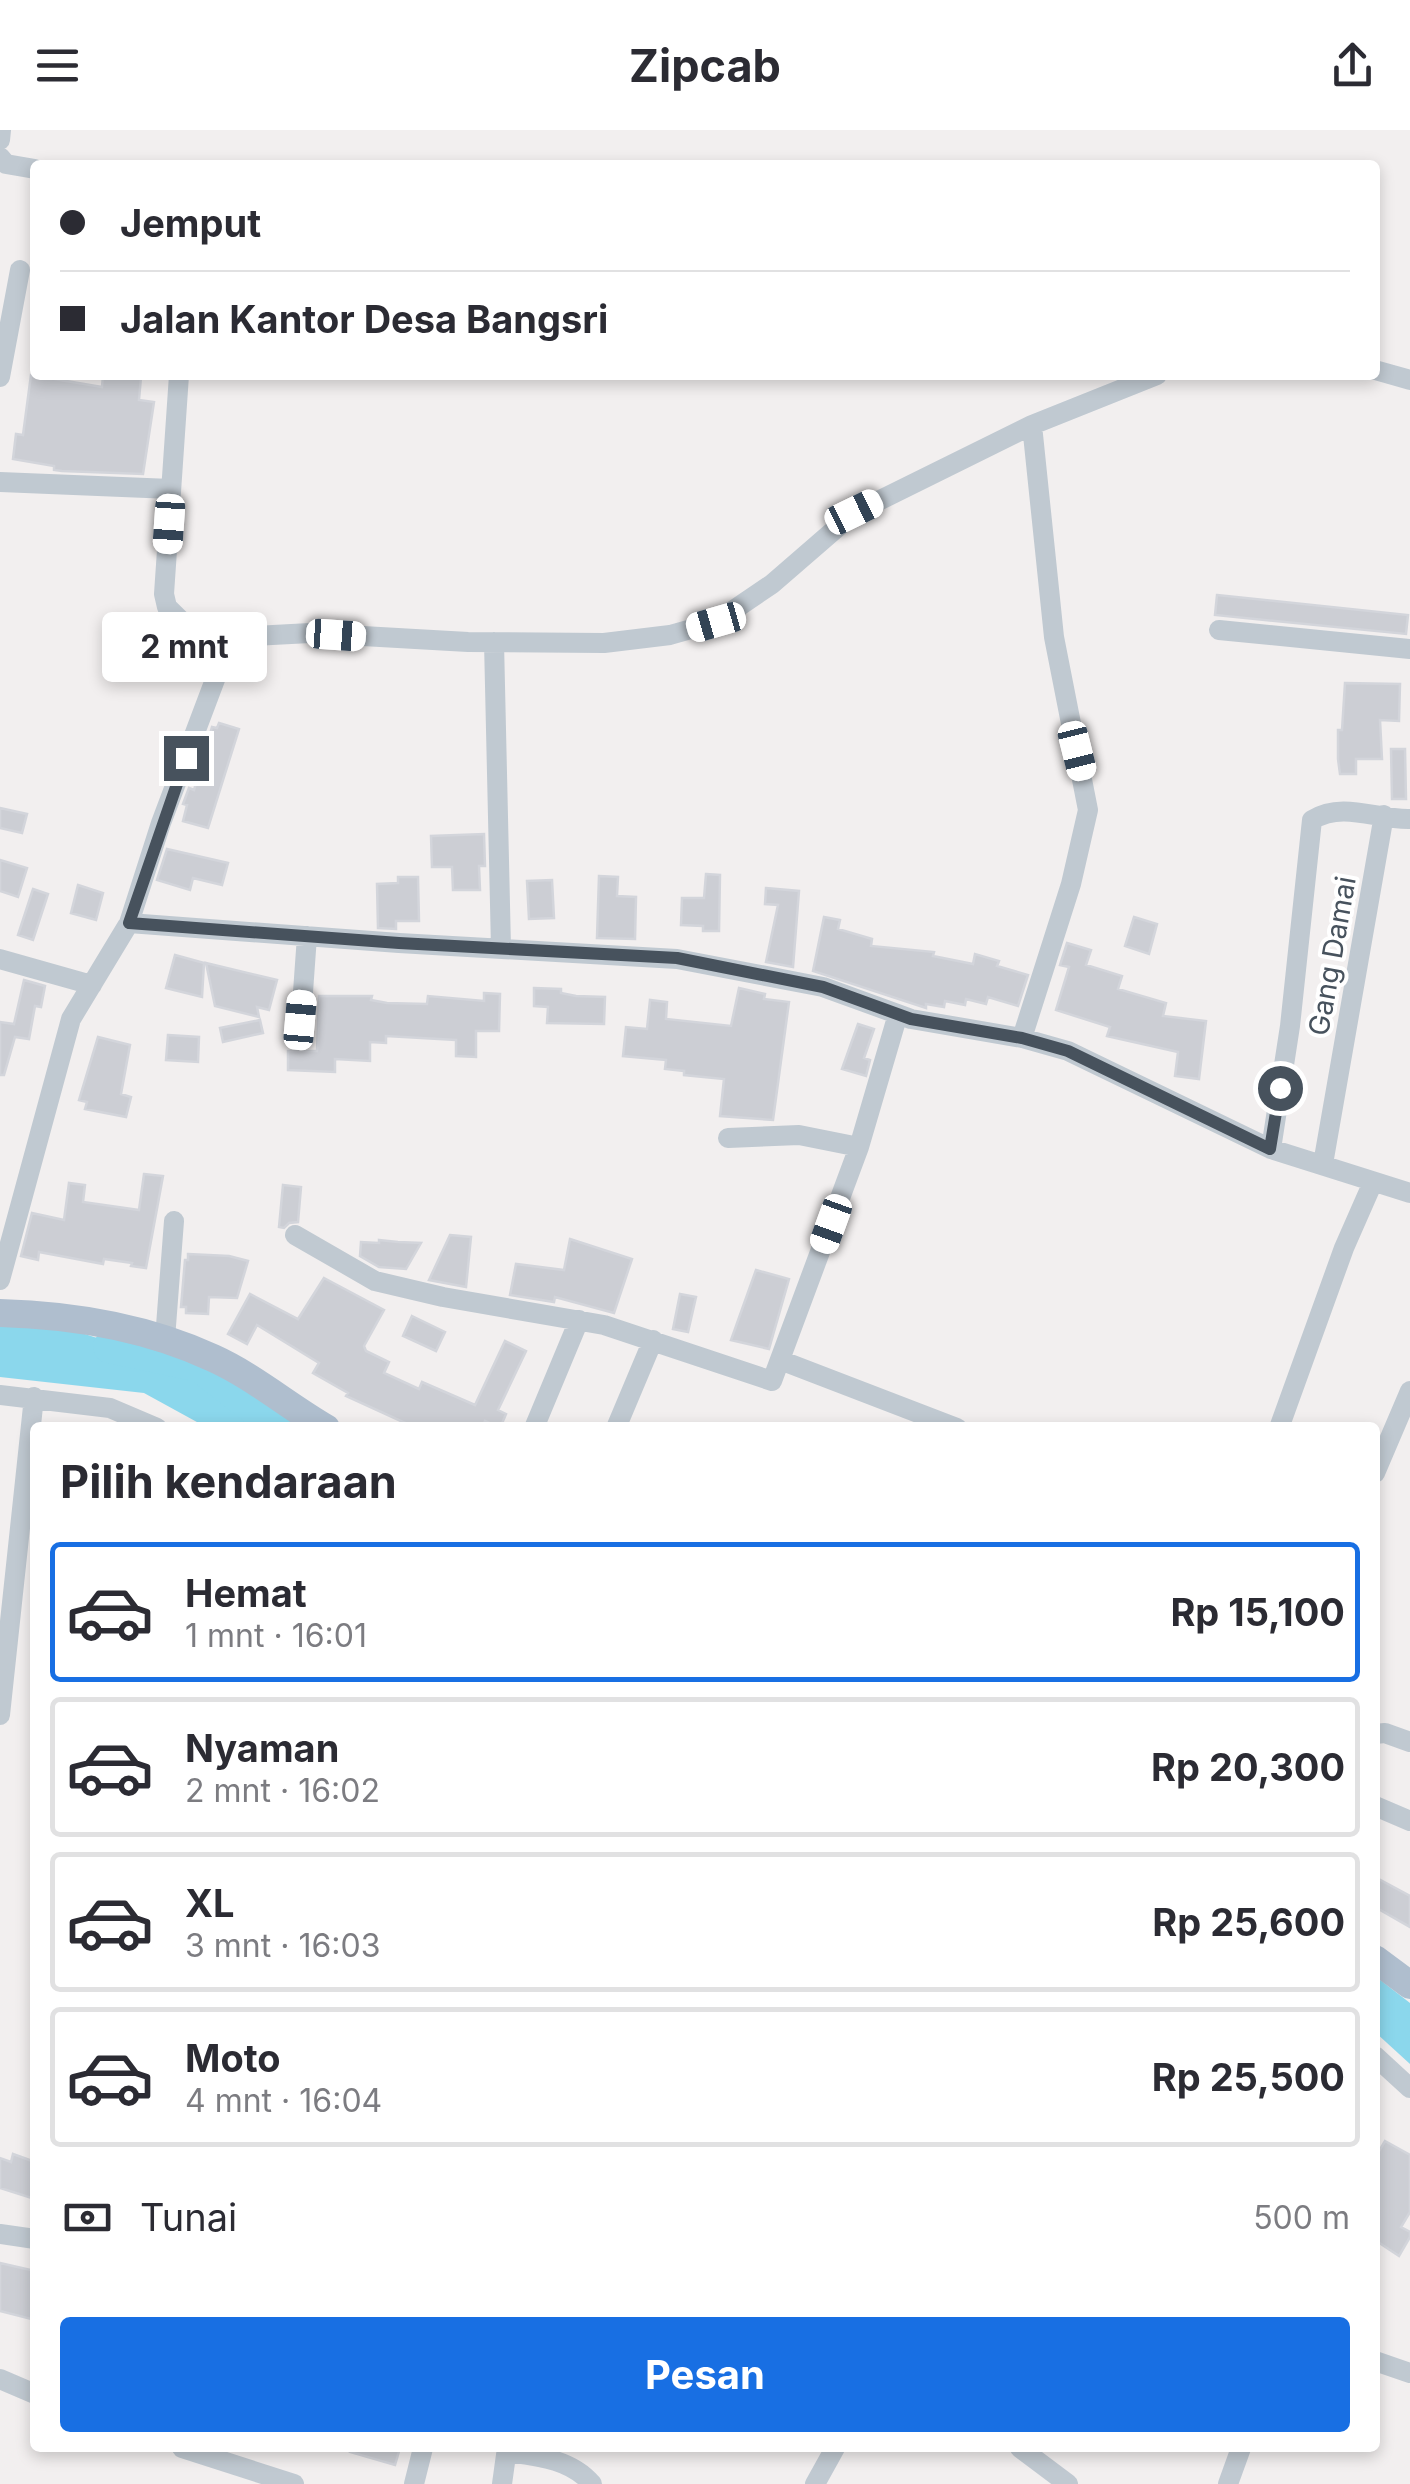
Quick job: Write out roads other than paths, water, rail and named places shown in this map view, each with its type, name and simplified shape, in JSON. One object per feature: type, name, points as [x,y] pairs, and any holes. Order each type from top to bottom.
[{"type":"main road","points":[[0,1313],[55,1314],[164,1339],[215,1358],[316,1422]]},
{"type":"main road","points":[[1380,1963],[1410,1984]]},
{"type":"street","points":[[0,140],[1,130]]},
{"type":"street","points":[[0,157],[6,164],[30,167]]},
{"type":"street","points":[[0,377],[20,270]]},
{"type":"street","points":[[1380,371],[1410,380]]},
{"type":"street","points":[[179,380],[164,594],[167,607],[222,661]]},
{"type":"street","points":[[0,1280],[70,1019],[129,923],[222,661],[236,645],[252,636],[310,633],[604,643],[670,635],[716,622],[772,584],[854,512],[1032,425],[1144,380]]},
{"type":"street","points":[[1022,1038],[1071,884],[1088,810],[1056,654],[1032,425]]},
{"type":"street","points":[[0,482],[171,490]]},
{"type":"street","points":[[1219,630],[1410,650]]},
{"type":"street","points":[[494,642],[501,948]]},
{"type":"street","points":[[1270,1149],[1290,1026],[1312,820],[1325,812],[1356,811],[1410,819]]},
{"type":"street","name":"Gang Damai","points":[[1324,1164],[1384,815]]},
{"type":"street","points":[[129,923],[677,958],[823,987],[898,1014],[1068,1051],[1270,1149],[1410,1193]]},
{"type":"street","points":[[300,1020],[307,936]]},
{"type":"street","points":[[0,959],[92,984]]},
{"type":"street","points":[[295,1235],[375,1280],[443,1297],[579,1320],[653,1340],[772,1382],[860,1147],[898,1014]]},
{"type":"street","points":[[728,1138],[799,1135],[860,1147]]},
{"type":"street","points":[[1280,1422],[1372,1182]]},
{"type":"street","points":[[164,1339],[174,1221]]},
{"type":"street","points":[[536,1422],[579,1320]]},
{"type":"street","points":[[619,1422],[653,1340]]},
{"type":"street","points":[[780,1360],[942,1422]]},
{"type":"street","points":[[1380,1461],[1410,1391]]},
{"type":"street","points":[[0,1395],[110,1408],[143,1422]]},
{"type":"street","points":[[31,1422],[34,1397]]},
{"type":"street","points":[[0,1715],[30,1434]]},
{"type":"street","points":[[1380,1734],[1410,1742]]},
{"type":"street","points":[[1380,1808],[1410,1821]]},
{"type":"street","points":[[1380,2061],[1410,2088]]},
{"type":"street","points":[[0,2234],[30,2238]]},
{"type":"street","points":[[1380,2363],[1410,2373]]},
{"type":"street","points":[[0,2379],[30,2392]]},
{"type":"street","points":[[194,2452],[294,2484]]},
{"type":"street","points":[[414,2484],[422,2452]]},
{"type":"street","points":[[502,2484],[507,2452]]},
{"type":"street","points":[[518,2452],[574,2468],[592,2484]]},
{"type":"street","points":[[814,2484],[834,2452]]},
{"type":"street","points":[[1025,2452],[1068,2484]]},
{"type":"street","points":[[1228,2484],[1240,2452]]},
{"type":"water","points":[[0,1321],[54,1324],[214,1376],[284,1422],[197,1422],[144,1393],[0,1377]]},
{"type":"water","points":[[1380,1980],[1410,2003],[1410,2064],[1380,2037]]},
{"type":"waterway","points":[[109,1347],[199,1366],[271,1422]]}]
